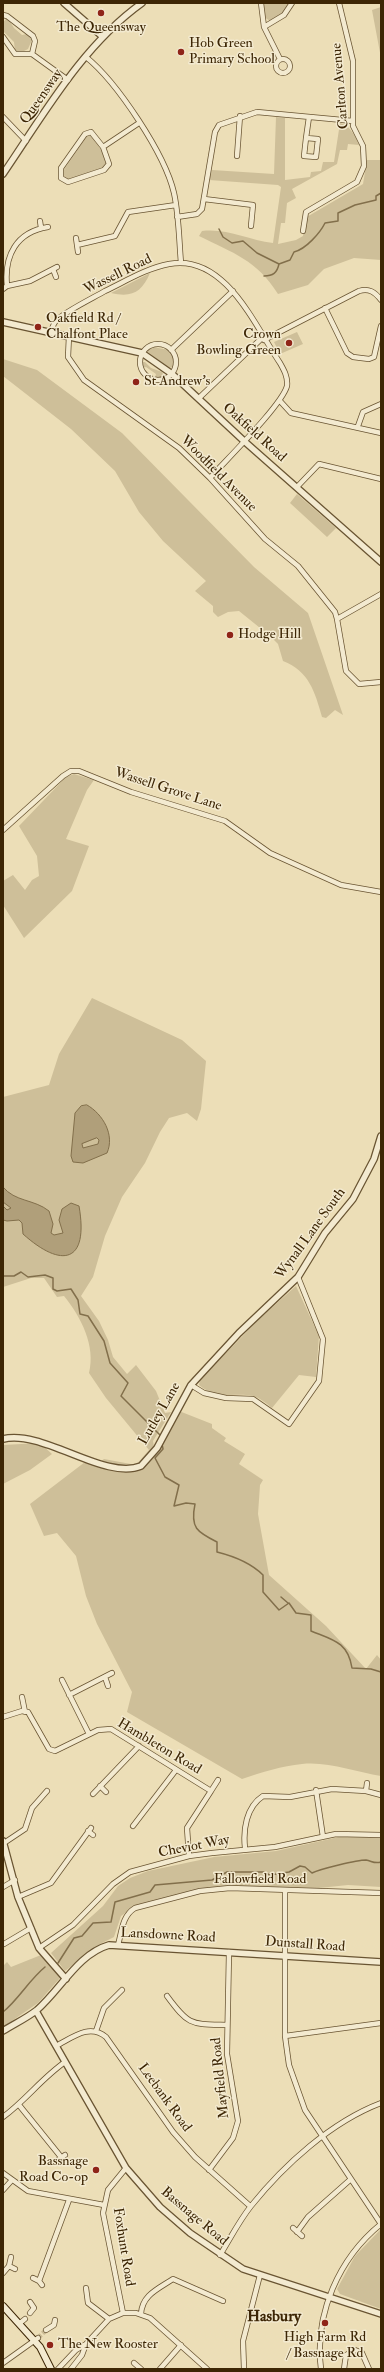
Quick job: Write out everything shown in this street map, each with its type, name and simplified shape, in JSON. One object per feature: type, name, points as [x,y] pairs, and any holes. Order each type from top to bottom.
[{"type":"main road","points":[[5,2308],[22,2321],[37,2339],[51,2369]]},
{"type":"street","points":[[64,3],[103,36]]},
{"type":"street","name":"Queensway","points":[[3,174],[68,80],[103,36],[142,3]]},
{"type":"street","points":[[261,3],[264,26],[280,59]]},
{"type":"street","points":[[264,26],[284,15],[292,3]]},
{"type":"street","name":"Carlton Avenue","points":[[303,231],[306,212],[360,178],[364,166],[364,150],[355,131],[353,121],[353,61],[339,3]]},
{"type":"street","points":[[3,15],[7,16],[33,36],[35,41],[32,54]]},
{"type":"street","points":[[3,38],[15,54],[32,54],[68,80]]},
{"type":"street","points":[[86,57],[111,83],[139,123],[165,166],[176,205],[181,263]]},
{"type":"street","points":[[177,217],[200,213],[216,128],[240,116],[263,112],[353,121]]},
{"type":"street","points":[[237,156],[240,116]]},
{"type":"street","points":[[3,117],[26,141]]},
{"type":"street","points":[[306,138],[318,139],[316,157],[304,156],[306,138],[309,117]]},
{"type":"street","points":[[103,147],[139,123]]},
{"type":"street","points":[[91,132],[94,134],[103,147],[108,159],[108,168],[68,182],[61,178],[61,168],[85,134],[91,132]]},
{"type":"street","points":[[204,198],[253,205],[251,226]]},
{"type":"street","points":[[77,245],[115,236],[126,214],[132,210],[176,205]]},
{"type":"street","points":[[40,221],[41,228]]},
{"type":"street","points":[[48,226],[25,235],[14,245],[7,267],[5,287],[30,281],[55,268],[56,277]]},
{"type":"street","points":[[76,238],[78,252]]},
{"type":"street","name":"Wassell Road","points":[[51,332],[57,319],[98,295],[152,269],[181,263],[210,272],[225,282],[233,291],[286,373],[287,385],[280,401],[210,478]]},
{"type":"street","points":[[199,398],[263,338],[365,289],[375,293],[381,300]]},
{"type":"street","points":[[172,350],[233,291]]},
{"type":"street","points":[[325,308],[344,348],[353,357],[369,359],[374,357],[381,326]]},
{"type":"street","points":[[3,322],[51,332]]},
{"type":"street","name":"Oakfield Road","points":[[51,332],[142,353],[172,374],[244,441],[381,562]]},
{"type":"street","name":"Woodfield Avenue","points":[[69,336],[68,357],[84,380],[179,448],[210,478],[265,538],[306,576],[335,612],[337,619]]},
{"type":"street","points":[[156,345],[167,346],[172,350],[175,362],[172,374],[162,379],[146,376],[140,365],[142,353],[156,345]]},
{"type":"street","points":[[280,401],[291,413],[358,426],[381,433]]},
{"type":"street","points":[[358,426],[363,412],[381,404]]},
{"type":"street","points":[[297,488],[319,464],[381,480]]},
{"type":"street","points":[[381,594],[337,619],[346,671],[359,684],[381,682]]},
{"type":"street","name":"Wassell Grove Lane","points":[[3,830],[63,776],[71,771],[79,771],[131,792],[209,814],[225,821],[270,853],[341,885],[381,892]]},
{"type":"street","name":"Wynall Lane South","points":[[191,1385],[239,1333],[298,1277],[325,1233],[353,1199],[374,1159],[381,1136]]},
{"type":"street","name":"Lutley Lane","points":[[3,1439],[9,1438],[35,1441],[107,1465],[122,1468],[137,1468],[157,1448],[191,1385],[204,1392],[226,1398],[253,1399],[289,1424],[319,1381],[323,1339],[298,1277]]},
{"type":"street","points":[[69,1695],[112,1674]]},
{"type":"street","points":[[105,1677],[108,1686]]},
{"type":"street","points":[[62,1680],[89,1734]]},
{"type":"street","points":[[3,1717],[26,1712],[22,1697]]},
{"type":"street","name":"Hambleton Road","points":[[26,1712],[32,1715],[52,1750],[58,1751],[89,1734],[104,1729],[111,1729],[210,1791]]},
{"type":"street","points":[[93,1794],[139,1746]]},
{"type":"street","points":[[133,1826],[176,1770]]},
{"type":"street","name":"Hambleton Road","points":[[189,1856],[188,1828],[196,1811],[218,1780]]},
{"type":"street","points":[[366,1791],[367,1783]]},
{"type":"street","points":[[100,1786],[106,1792]]},
{"type":"street","points":[[245,1848],[244,1830],[246,1821],[261,1798],[266,1795],[295,1796],[316,1790],[332,1789],[366,1791],[381,1795]]},
{"type":"street","points":[[316,1790],[323,1837]]},
{"type":"street","points":[[47,1791],[38,1796],[25,1829],[4,1842],[15,1880],[18,1897],[39,1948],[66,1979]]},
{"type":"street","points":[[140,1818],[144,1822]]},
{"type":"street","points":[[18,1897],[51,1883],[90,1829],[93,1836]]},
{"type":"street","name":"Cheviot Way","points":[[39,1948],[73,1926],[113,1884],[130,1872],[189,1856],[245,1848],[275,1847],[351,1833],[381,1835]]},
{"type":"street","points":[[3,1887],[15,1880]]},
{"type":"street","name":"Fallowfield Road","points":[[118,1945],[126,1917],[135,1908],[200,1891],[230,1888],[381,1893]]},
{"type":"street","points":[[285,1890],[285,2036],[287,2057],[296,2090],[305,2110],[381,2224],[354,2251],[342,2268],[329,2297],[322,2325],[320,2369]]},
{"type":"street","points":[[4,1944],[31,1928]]},
{"type":"street","name":"Lansdowne Road","points":[[3,2031],[36,2011],[78,1965],[100,1948],[118,1945],[228,1952]]},
{"type":"street","name":"Dunstall Road","points":[[228,1952],[381,1962]]},
{"type":"street","name":"Mayfield Road","points":[[210,2170],[233,2138],[238,2121],[227,2054],[228,1952]]},
{"type":"street","points":[[56,2046],[87,2030],[96,2031],[108,2003],[122,1990]]},
{"type":"street","points":[[167,1995],[180,2014],[191,2023],[227,2025]]},
{"type":"street","name":"Bassnage Road","points":[[36,2011],[126,2168],[160,2206],[190,2233],[220,2255],[243,2269],[381,2314]]},
{"type":"street","points":[[285,2036],[381,2023]]},
{"type":"street","name":"Leebank Road","points":[[96,2031],[106,2037],[173,2132],[210,2170],[250,2206]]},
{"type":"street","points":[[3,2117],[19,2105],[46,2075],[65,2062]]},
{"type":"street","points":[[220,2255],[250,2206],[293,2162],[322,2136],[351,2116],[381,2103]]},
{"type":"street","points":[[19,2105],[62,2157]]},
{"type":"street","name":"Foxhunt Road","points":[[123,2313],[105,2225],[104,2205],[108,2190],[126,2168]]},
{"type":"street","points":[[3,2173],[28,2191],[69,2200],[104,2205]]},
{"type":"street","points":[[297,2232],[308,2218],[352,2179]]},
{"type":"street","points":[[3,2190],[12,2180]]},
{"type":"street","points":[[34,2278],[40,2283],[69,2200]]},
{"type":"street","points":[[293,2228],[302,2236]]},
{"type":"street","points":[[3,2273],[9,2266],[11,2257]]},
{"type":"street","points":[[9,2266],[15,2269]]},
{"type":"street","points":[[244,2369],[243,2342],[260,2275]]},
{"type":"street","points":[[141,2314],[142,2304],[147,2297],[173,2279],[223,2301]]},
{"type":"street","points":[[86,2288],[88,2303],[109,2319]]},
{"type":"street","points":[[30,2302],[34,2308],[30,2313]]},
{"type":"street","points":[[3,2316],[5,2308]]},
{"type":"street","points":[[58,2369],[76,2350],[86,2344],[109,2319],[123,2313],[141,2314],[150,2318],[208,2369]]},
{"type":"street","points":[[46,2330],[54,2324],[55,2320]]},
{"type":"street","points":[[3,2363],[37,2339]]},
{"type":"street","points":[[74,2368],[82,2355],[86,2344]]},
{"type":"street","points":[[160,2369],[181,2345]]},
{"type":"street","points":[[344,2369],[346,2355],[355,2350],[362,2354],[369,2369]]},
{"type":"street","points":[[134,2363],[141,2369]]},
{"type":"shaded area","points":[[263,3],[290,3],[283,14],[270,21],[264,17]]},
{"type":"shaded area","points":[[381,7],[381,58],[372,10]]},
{"type":"shaded area","points":[[7,17],[14,28],[22,35],[27,34],[32,40],[28,49],[22,52],[15,51],[14,42],[3,31],[3,23]]},
{"type":"shaded area","points":[[276,117],[285,118],[285,180],[310,177],[311,172],[321,171],[323,162],[334,162],[340,123],[349,128],[359,145],[348,144],[347,150],[340,150],[337,164],[292,189],[296,198],[287,203],[285,223],[281,223],[278,244],[296,240],[303,236],[305,218],[363,184],[367,160],[381,160],[381,260],[354,258],[324,269],[308,285],[278,294],[270,282],[253,265],[199,236],[202,231],[220,231],[273,243],[281,187],[278,185],[209,180],[212,170],[274,174]]},
{"type":"shaded area","points":[[92,135],[104,155],[107,164],[104,167],[69,180],[65,179],[63,171],[87,136]]},
{"type":"shaded area","points":[[150,273],[140,289],[135,292],[125,295],[111,293]]},
{"type":"shaded area","name":"Crown Bowling Green","points":[[297,332],[303,344],[280,354],[274,342]]},
{"type":"shaded area","points":[[153,347],[169,350],[173,356],[174,367],[169,368],[148,352],[148,350]]},
{"type":"shaded area","points":[[3,359],[37,370],[122,433],[254,567],[308,613],[343,715],[335,710],[326,718],[322,717],[317,699],[310,683],[299,670],[283,661],[278,644],[239,611],[228,612],[218,617],[213,612],[213,606],[195,591],[206,581],[163,541],[139,512],[115,471],[71,429],[3,376]]},
{"type":"shaded area","points":[[142,362],[145,362],[151,368],[162,372],[164,377],[155,378],[156,374],[146,367],[143,368]]},
{"type":"shaded area","points":[[297,494],[336,528],[327,537],[290,503]]},
{"type":"shaded area","points":[[74,774],[94,780],[87,790],[66,839],[89,846],[72,891],[24,938],[3,905],[3,881],[13,875],[25,890],[32,880],[39,876],[37,856],[19,826],[66,777]]},
{"type":"shaded area","points":[[92,998],[182,1040],[206,1061],[201,1109],[197,1121],[187,1113],[169,1118],[160,1132],[145,1163],[122,1197],[105,1236],[93,1277],[81,1296],[99,1321],[108,1340],[113,1357],[127,1374],[136,1365],[156,1391],[165,1413],[171,1412],[153,1441],[155,1453],[179,1411],[212,1424],[212,1428],[226,1438],[224,1441],[245,1454],[239,1464],[263,1480],[260,1485],[258,1514],[269,1575],[326,1626],[366,1669],[377,1655],[381,1660],[381,1776],[331,1765],[312,1763],[280,1768],[242,1779],[127,1712],[132,1692],[97,1624],[86,1596],[76,1556],[57,1533],[44,1536],[30,1504],[85,1462],[95,1466],[104,1459],[136,1465],[149,1450],[106,1398],[89,1373],[91,1363],[89,1342],[86,1332],[76,1313],[64,1296],[57,1297],[44,1278],[31,1278],[3,1287],[3,1097],[49,1085],[59,1054]]},
{"type":"shaded area","points":[[87,1105],[98,1114],[106,1126],[110,1139],[107,1153],[83,1163],[73,1162],[71,1156],[75,1113],[81,1106]],"holes":[[[97,1138],[99,1140],[98,1144],[83,1148],[82,1144]]]},
{"type":"shaded area","points":[[3,1187],[13,1195],[37,1204],[49,1211],[53,1224],[51,1233],[54,1235],[63,1233],[59,1220],[62,1209],[71,1203],[79,1206],[81,1225],[80,1239],[76,1249],[69,1254],[60,1256],[37,1245],[23,1234],[22,1223],[19,1220],[3,1220],[3,1206],[7,1210],[11,1208],[3,1202]]},
{"type":"shaded area","points":[[296,1286],[319,1336],[316,1377],[299,1375],[272,1408],[255,1397],[213,1393],[199,1385],[200,1380],[259,1319]]},
{"type":"shaded area","points":[[40,1443],[52,1454],[30,1470],[3,1484],[3,1445]]},
{"type":"shaded area","points":[[343,1836],[381,1837],[381,1887],[348,1885],[319,1888],[223,1886],[182,1893],[134,1907],[121,1916],[114,1937],[100,1944],[65,1971],[51,1953],[103,1906],[118,1886],[130,1878],[148,1871],[214,1857],[276,1851]]},
{"type":"shaded area","points":[[41,1955],[60,1978],[38,2003],[3,2027],[3,1966],[7,1962],[11,1967]]},
{"type":"shaded area","points":[[381,2229],[381,2309],[340,2294],[337,2289],[355,2256]]},
{"type":"waterway","points":[[219,229],[223,237],[232,243],[243,241],[257,253],[279,264],[290,260],[294,252],[303,248],[312,240],[325,223],[338,221],[338,213],[355,205],[376,200],[376,196],[381,193]]},
{"type":"waterway","points":[[264,276],[274,273],[279,264]]},
{"type":"waterway","points":[[3,1276],[14,1276],[21,1272],[28,1277],[45,1275],[53,1278],[53,1289],[57,1291],[71,1289],[78,1300],[80,1314],[88,1316],[104,1341],[110,1363],[128,1383],[121,1396],[161,1436]]},
{"type":"waterway","points":[[162,1444],[163,1449],[155,1458],[165,1477],[179,1485],[174,1506],[186,1503],[195,1504],[194,1524],[200,1532],[217,1542],[217,1552],[242,1561],[259,1571],[263,1575],[263,1592],[279,1610],[289,1603],[296,1613],[311,1615],[311,1631],[333,1640],[343,1647],[350,1659],[352,1668],[371,1669],[381,1672]]},
{"type":"waterway","points":[[281,1597],[288,1603]]},
{"type":"waterway","points":[[58,1963],[74,1938],[82,1936],[93,1923],[111,1922],[115,1902],[150,1892],[155,1885],[212,1880],[227,1872],[263,1872],[270,1875],[289,1872],[300,1866],[305,1867],[312,1873],[361,1860],[377,1863],[381,1862]]},
{"type":"waterway","points":[[3,2012],[45,1967]]},
{"type":"tunnel","points":[[38,2338],[46,2330]]},
{"type":"place","name":"The Queensway","points":[[101,13]]},
{"type":"place","name":"Hob Green Primary School","points":[[181,52]]},
{"type":"place","name":"Oakfield Rd / Chalfont Place","points":[[38,327]]},
{"type":"place","name":"Crown Bowling Green","points":[[289,343]]},
{"type":"place","name":"St Andrew's","points":[[136,382]]},
{"type":"place","name":"Hodge Hill","points":[[230,635]]},
{"type":"place","name":"Bassnage Road Co-op","points":[[96,2170]]},
{"type":"place","name":"High Farm Rd / Bassnage Rd","points":[[325,2323]]},
{"type":"place","name":"The New Rooster","points":[[50,2345]]},
{"type":"district","name":"Hasbury","points":[[274,2318]]}]
